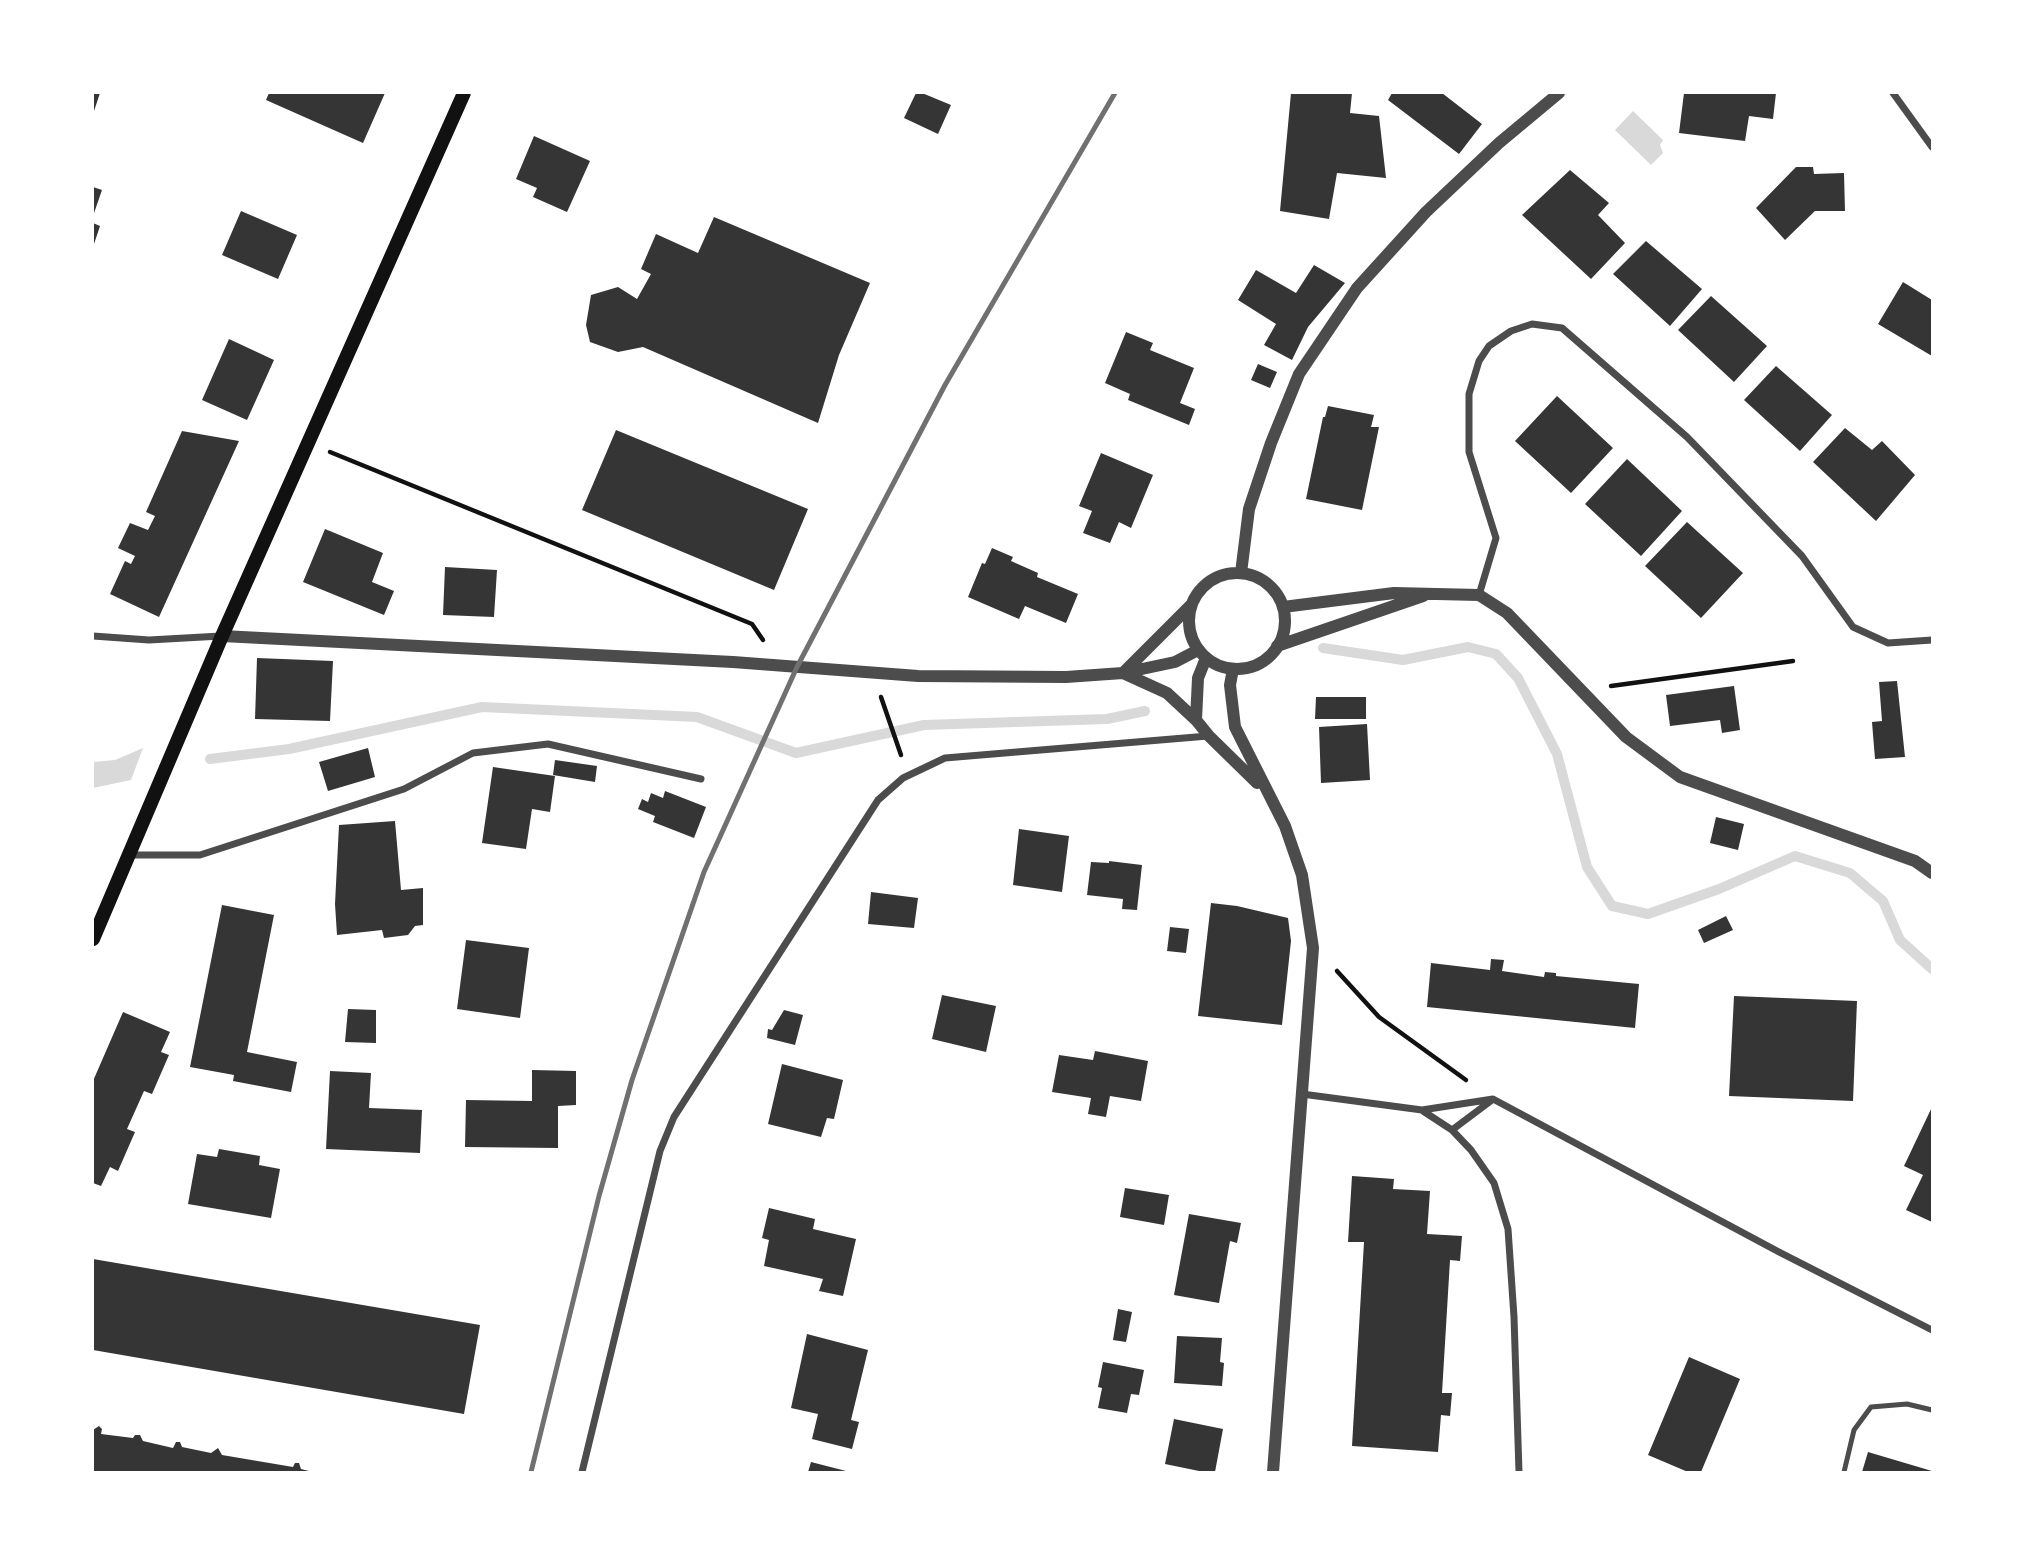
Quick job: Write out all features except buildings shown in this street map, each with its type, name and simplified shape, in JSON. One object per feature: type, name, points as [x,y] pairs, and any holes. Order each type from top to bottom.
[{"type":"main road","points":[[93,939],[222,636],[464,93]]},
{"type":"street","points":[[1241,573],[1249,509],[1271,443],[1299,374],[1357,288],[1426,212],[1499,143],[1559,93]]},
{"type":"street","points":[[1894,93],[1932,147]]},
{"type":"street","points":[[1479,594],[1496,538],[1469,452],[1469,394],[1479,361],[1489,346],[1511,331],[1532,324],[1562,328],[1686,437],[1802,556],[1853,627],[1888,643],[1932,640]]},
{"type":"street","points":[[1241,573],[1267,584],[1283,607],[1285,621],[1283,634],[1269,657],[1246,668],[1233,669],[1219,666],[1202,654],[1191,636],[1188,620],[1199,590],[1211,580],[1225,574],[1241,573]]},
{"type":"street","points":[[1283,607],[1394,593],[1479,594],[1507,613],[1626,737],[1681,777],[1915,862],[1932,873]]},
{"type":"street","points":[[1277,646],[1433,593]]},
{"type":"street","points":[[1123,673],[1192,604]]},
{"type":"street","points":[[93,636],[149,640],[222,636],[764,664],[918,676],[1066,677],[1123,673],[1202,654]]},
{"type":"street","points":[[1196,720],[1202,654]]},
{"type":"street","points":[[1233,669],[1230,695],[1235,727],[1284,826],[1302,875],[1313,948],[1273,1472]]},
{"type":"street","points":[[1123,673],[1167,693],[1265,790]]},
{"type":"street","points":[[582,1472],[660,1151],[674,1117],[878,800],[903,778],[945,758],[1209,736]]},
{"type":"street","points":[[130,855],[200,855],[404,789],[473,753],[548,744],[701,779]]},
{"type":"street","points":[[1302,1094],[1422,1110],[1493,1100],[1932,1330]]},
{"type":"street","points":[[1452,1130],[1493,1100]]},
{"type":"street","points":[[1422,1110],[1452,1130],[1471,1150],[1494,1183],[1508,1229],[1519,1472]]},
{"type":"lane","points":[[1844,1472],[1854,1430],[1871,1407],[1907,1404],[1932,1410]]},
{"type":"path","points":[[309,443],[752,624],[761,635],[766,648],[764,664]]},
{"type":"path","points":[[1583,690],[1793,661]]},
{"type":"path","points":[[882,700],[897,743]]},
{"type":"path","points":[[1330,963],[1379,1017],[1493,1100]]},
{"type":"shaded area","points":[[1633,111],[1663,140],[1660,145],[1663,153],[1651,165],[1615,130]]},
{"type":"shaded area","points":[[143,748],[131,780],[93,788],[93,762],[115,760]]},
{"type":"waterway","points":[[1323,648],[1403,660],[1468,647],[1496,654],[1518,678],[1557,754],[1587,867],[1612,906],[1648,914],[1719,889],[1795,856],[1850,873],[1883,901],[1900,940],[1932,969]]},
{"type":"waterway","points":[[210,759],[289,749],[482,707],[697,717],[796,753],[924,725],[1107,719],[1145,711]]},
{"type":"railway","points":[[531,1472],[599,1196],[632,1080],[704,872],[797,667],[945,385],[1115,93]]}]
